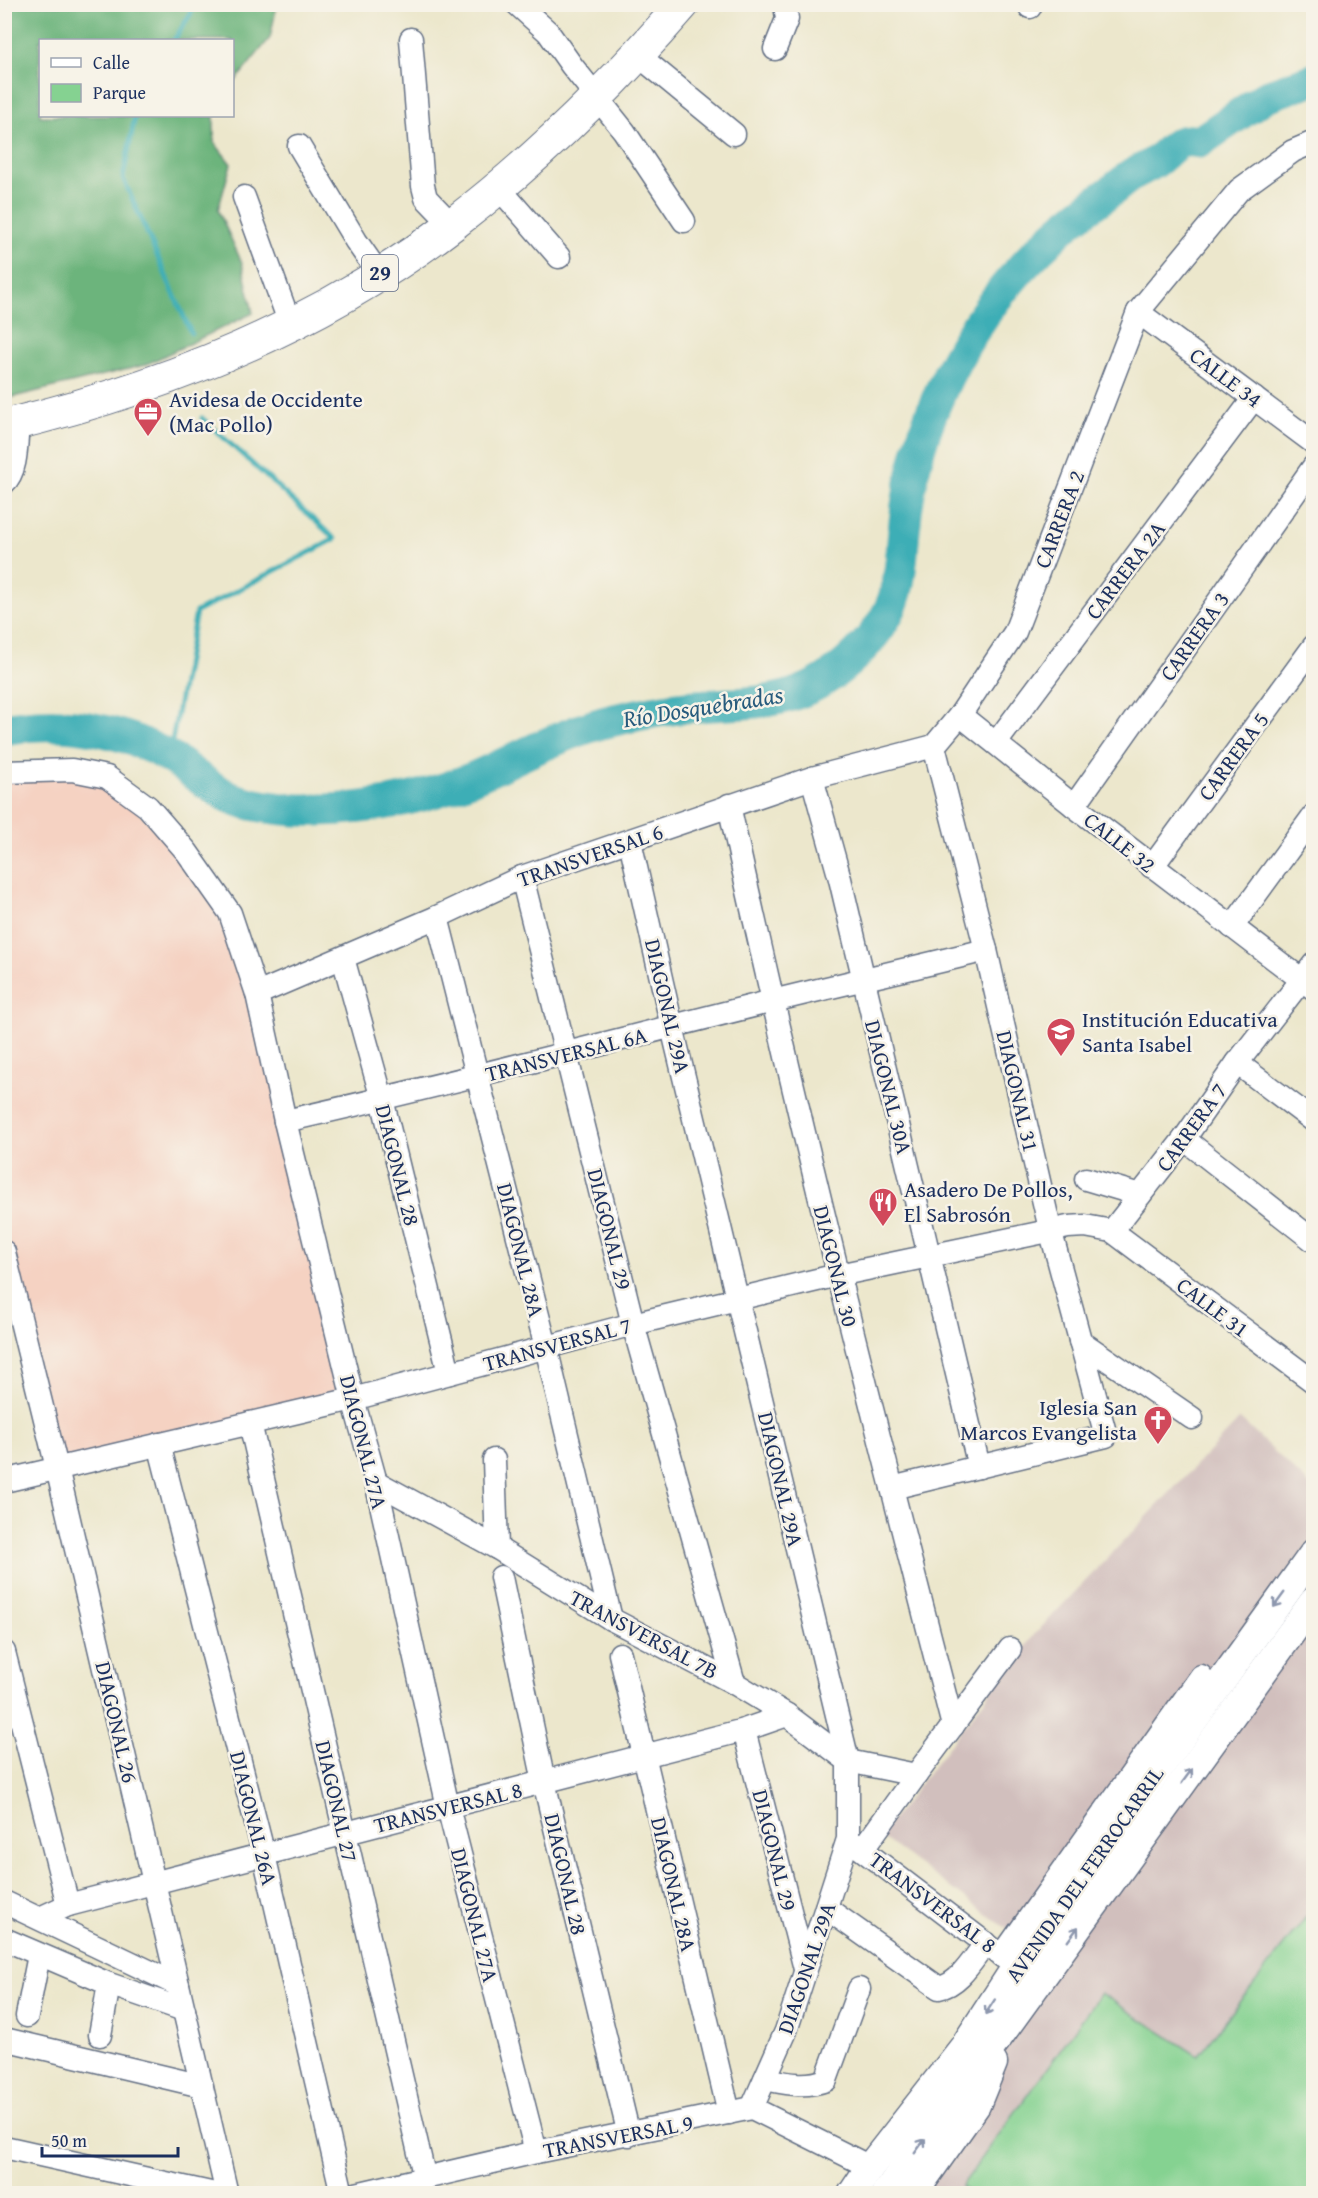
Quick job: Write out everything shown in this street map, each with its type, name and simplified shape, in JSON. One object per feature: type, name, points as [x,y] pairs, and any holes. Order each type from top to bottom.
[{"type":"highway","name":"29","points":[[11,425],[116,395],[240,347],[322,308],[379,274],[452,225],[499,188],[597,99],[683,4]]},
{"type":"main road","name":"AVENIDA DEL FERROCARRIL","points":[[852,2193],[870,2166],[964,2047],[1001,1955],[1314,1553]]},
{"type":"main road","name":"AVENIDA DEL FERROCARRIL","points":[[885,2193],[1314,1601]]},
{"type":"main road","points":[[914,2193],[976,2105],[1008,2025]]},
{"type":"street","points":[[517,4],[548,32],[597,99],[624,131],[684,221]]},
{"type":"street","points":[[775,49],[787,19],[785,4]]},
{"type":"street","points":[[411,39],[423,186],[426,198],[452,225]]},
{"type":"street","points":[[638,55],[734,134]]},
{"type":"street","name":"CARRERA 2","points":[[960,715],[1015,632],[1138,312],[1239,190],[1293,151],[1314,142]]},
{"type":"street","points":[[299,146],[356,241],[379,274]]},
{"type":"street","points":[[499,188],[559,257]]},
{"type":"street","points":[[244,197],[290,324]]},
{"type":"street","name":"CALLE 34","points":[[1138,312],[1314,443]]},
{"type":"street","name":"CARRERA 2A","points":[[996,743],[1254,398]]},
{"type":"street","points":[[4,483],[8,480],[14,464],[11,425]]},
{"type":"street","name":"CARRERA 3","points":[[1074,806],[1314,466]]},
{"type":"street","name":"CARRERA 5","points":[[1152,867],[1314,646]]},
{"type":"street","points":[[934,746],[960,715]]},
{"type":"street","name":"CALLE 32","points":[[960,715],[1152,867],[1232,927],[1309,978]]},
{"type":"street","name":"TRANSVERSAL 6","points":[[257,994],[437,917],[522,877],[812,778],[934,746]]},
{"type":"street","name":"DIAGONAL 31","points":[[934,746],[986,951],[1050,1229],[1106,1436],[979,1467]]},
{"type":"street","name":"DIAGONAL 27A","points":[[4,772],[72,770],[107,777],[148,807],[194,861],[230,914],[257,994],[352,1399],[376,1482],[448,1807],[536,2152]]},
{"type":"street","name":"DIAGONAL 30A","points":[[812,778],[840,879],[979,1467]]},
{"type":"street","name":"DIAGONAL 30","points":[[729,805],[771,1001],[953,1726]]},
{"type":"street","points":[[1232,927],[1314,815]]},
{"type":"street","name":"DIAGONAL 29A","points":[[630,841],[672,1027],[848,1761],[856,1844],[826,1908],[786,2031],[752,2108]]},
{"type":"street","name":"DIAGONAL 29","points":[[522,877],[633,1324],[734,1683]]},
{"type":"street","name":"DIAGONAL 28A","points":[[437,917],[546,1347],[611,1618]]},
{"type":"street","name":"TRANSVERSAL 6A","points":[[285,1121],[382,1100],[771,1001],[986,951]]},
{"type":"street","name":"DIAGONAL 28","points":[[343,958],[382,1100],[449,1373]]},
{"type":"street","name":"CARRERA 7","points":[[1112,1231],[1184,1138],[1237,1063],[1309,978]]},
{"type":"street","points":[[1237,1063],[1314,1121]]},
{"type":"street","points":[[1184,1138],[1314,1241]]},
{"type":"street","points":[[1086,1179],[1140,1195]]},
{"type":"street","name":"TRANSVERSAL 7","points":[[4,1481],[352,1399],[633,1324],[838,1275],[1050,1229],[1085,1226],[1112,1231]]},
{"type":"street","name":"CALLE 31","points":[[1112,1231],[1314,1382]]},
{"type":"street","name":"DIAGONAL 26","points":[[4,1252],[227,2193]]},
{"type":"street","points":[[1080,1341],[1192,1418]]},
{"type":"street","name":"DIAGONAL 27","points":[[250,1423],[425,2179]]},
{"type":"street","name":"DIAGONAL 26A","points":[[159,1444],[264,1855],[342,2193]]},
{"type":"street","points":[[494,1460],[497,1548]]},
{"type":"street","points":[[892,1488],[979,1467]]},
{"type":"street","name":"TRANSVERSAL 7B","points":[[376,1482],[497,1548],[611,1618],[734,1683],[787,1715],[848,1761],[916,1775]]},
{"type":"street","name":"DIAGONAL 28","points":[[501,1577],[544,1782],[629,2135]]},
{"type":"street","points":[[856,1844],[916,1775],[1010,1649]]},
{"type":"street","points":[[4,1652],[68,1905]]},
{"type":"street","name":"DIAGONAL 28A","points":[[620,1654],[729,2113]]},
{"type":"street","points":[[826,1908],[939,1988],[946,1987],[960,1976],[1001,1955],[1201,1676]]},
{"type":"street","name":"TRANSVERSAL 8","points":[[40,1918],[68,1905],[744,1731],[787,1715]]},
{"type":"street","name":"DIAGONAL 29","points":[[744,1731],[805,1969]]},
{"type":"street","name":"TRANSVERSAL 8","points":[[856,1844],[1001,1955]]},
{"type":"street","points":[[4,1902],[178,1985]]},
{"type":"street","points":[[4,1939],[109,1984],[184,2010]]},
{"type":"street","points":[[27,2016],[39,1955]]},
{"type":"street","points":[[100,2035],[109,1984]]},
{"type":"street","points":[[765,2079],[801,2085],[813,2085],[826,2080],[859,1989]]},
{"type":"street","points":[[4,2039],[202,2086]]},
{"type":"street","points":[[752,2108],[870,2166]]},
{"type":"street","name":"TRANSVERSAL 9","points":[[356,2193],[536,2152],[629,2135],[752,2108]]},
{"type":"street","points":[[4,2147],[188,2191],[215,2193]]},
{"type":"shaded area","points":[[4,772],[107,777],[230,913],[353,1399],[57,1468],[5,1252]]},
{"type":"shaded area","points":[[1240,1419],[1313,1488],[1313,1539],[1017,1936],[880,1836],[1034,1635]]},
{"type":"shaded area","points":[[1313,1601],[1313,2193],[915,2194],[1008,2025]]},
{"type":"green space","points":[[4,5],[277,5],[270,38],[234,83],[234,39],[39,39],[39,117],[214,117],[214,142],[231,164],[218,210],[242,263],[253,313],[145,365],[5,399]]},
{"type":"green space","points":[[1313,1908],[1313,2193],[972,2194],[961,2187],[1101,1993],[1198,2056]]},
{"type":"waterway","points":[[175,39],[191,13],[189,4]]},
{"type":"waterway","name":"Río Dosquebradas","points":[[4,729],[49,725],[72,726],[116,734],[157,751],[212,787],[240,801],[278,808],[334,809],[364,807],[421,796],[473,778],[553,741],[602,723],[676,708],[772,700],[810,688],[829,677],[856,655],[877,630],[893,602],[900,575],[912,479],[928,421],[941,390],[972,332],[1011,279],[1071,220],[1177,144],[1186,141],[1199,142],[1266,96],[1314,79]]},
{"type":"waterway","points":[[135,117],[123,178],[191,333]]},
{"type":"waterway","points":[[169,757],[196,612],[335,539],[202,418]]},
{"type":"place","name":"Avidesa de Occidente (Mac Pollo)","points":[[148,438]]},
{"type":"place","name":"Institución Educativa Santa Isabel","points":[[1061,1058]]},
{"type":"place","name":"Asadero De Pollos, El Sabrosón","points":[[883,1228]]},
{"type":"place","name":"Iglesia San Marcos Evangelista","points":[[1158,1446]]}]
